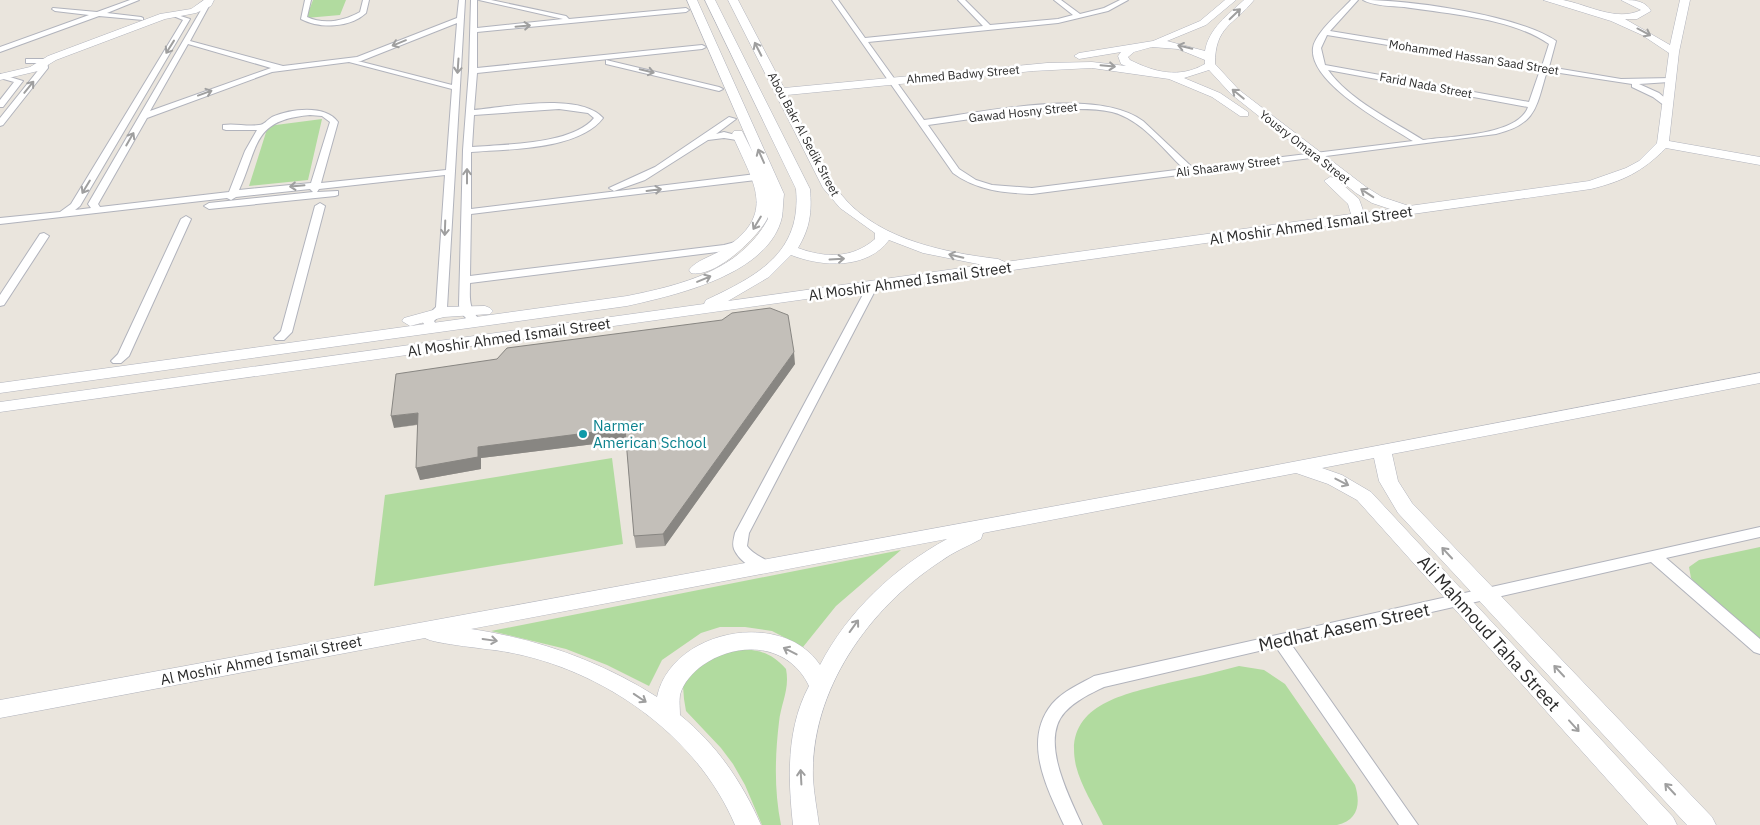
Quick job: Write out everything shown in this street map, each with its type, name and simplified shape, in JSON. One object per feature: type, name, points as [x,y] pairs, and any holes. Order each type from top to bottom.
[{"type":"street","points":[[0,50],[136,0]]},
{"type":"street","points":[[1,75],[34,69],[52,58],[154,19],[192,0]]},
{"type":"street","points":[[308,0],[303,18],[308,22],[324,23],[342,21],[359,16],[363,13],[366,0]]},
{"type":"street","points":[[432,322],[441,308],[462,0]]},
{"type":"street","points":[[467,318],[465,245],[467,150],[473,71],[474,0]]},
{"type":"street","points":[[482,0],[545,14],[594,19]]},
{"type":"street","name":"Abou Bakr Al Sedik Street","points":[[690,312],[732,293],[766,272],[790,250],[800,234],[806,219],[807,204],[803,190],[710,0]]},
{"type":"street","name":"Abou Bakr Al Sedik Street","points":[[733,0],[838,199],[864,221],[913,244],[959,257],[1021,266]]},
{"type":"street","name":"Ali Shaarawy Street","points":[[836,0],[956,171],[971,181],[994,189],[1032,191],[1487,134],[1508,128],[1526,118],[1553,43],[1538,31],[1508,22],[1366,0]]},
{"type":"street","points":[[960,0],[989,28]]},
{"type":"street","points":[[1057,0],[1080,17]]},
{"type":"street","points":[[864,40],[1080,17],[1112,8],[1125,0]]},
{"type":"street","points":[[1147,44],[1198,25],[1231,0]]},
{"type":"street","points":[[1162,74],[1193,74],[1204,70],[1210,62],[1209,50],[1214,34],[1249,0]]},
{"type":"street","points":[[1354,0],[1318,46],[1317,53],[1320,66],[1327,76],[1346,92],[1421,142]]},
{"type":"street","points":[[1548,0],[1608,16],[1650,35],[1674,52]]},
{"type":"street","points":[[1608,16],[1634,16],[1646,11],[1636,3],[1626,0]]},
{"type":"street","points":[[1685,0],[1669,80],[1663,144],[1760,161]]},
{"type":"street","points":[[1,75],[29,61],[142,19],[168,12],[193,11],[207,2]]},
{"type":"street","points":[[98,211],[93,204],[187,42],[207,2]]},
{"type":"street","points":[[143,116],[252,76],[281,68],[345,62],[461,27],[474,30],[539,25],[594,19],[687,3],[707,49],[732,120],[746,139],[756,177],[765,201],[762,215],[754,230],[740,244],[707,265],[666,281],[629,291],[467,318]]},
{"type":"street","points":[[55,9],[142,19]]},
{"type":"street","points":[[62,215],[74,206],[188,19],[168,12]]},
{"type":"street","points":[[539,25],[549,20],[550,16],[545,14]]},
{"type":"street","points":[[723,27],[746,25]]},
{"type":"street","name":"Mohammed Hassan Saad Street","points":[[1327,33],[1620,81],[1649,82],[1669,80]]},
{"type":"street","points":[[187,42],[281,68]]},
{"type":"street","name":"Ahmed Badwy Street","points":[[779,89],[1070,57],[1147,44]]},
{"type":"street","name":"Yousry Omara Street","points":[[1147,44],[1193,49],[1210,62],[1235,92],[1368,195],[1388,204],[1412,211]]},
{"type":"street","points":[[1135,47],[1126,51],[1123,56],[1125,62],[1146,72]]},
{"type":"street","points":[[473,71],[707,49]]},
{"type":"street","points":[[381,68],[376,62],[377,56],[382,50]]},
{"type":"street","points":[[623,65],[624,60],[631,56]]},
{"type":"street","points":[[252,76],[257,68],[254,60]]},
{"type":"street","points":[[29,61],[45,63]]},
{"type":"street","points":[[582,61],[623,65],[692,82],[717,79]]},
{"type":"street","points":[[345,62],[381,68],[456,88]]},
{"type":"street","points":[[0,123],[44,68],[45,63]]},
{"type":"street","name":"Ahmed Badwy Street","points":[[891,78],[1062,65],[1104,66],[1162,74]]},
{"type":"street","name":"Farid Nada Street","points":[[1320,66],[1532,105]]},
{"type":"street","name":"Yousry Omara Street","points":[[1162,74],[1196,86],[1227,101],[1350,197],[1357,207],[1359,218]]},
{"type":"street","points":[[0,105],[19,81],[1,75]]},
{"type":"street","points":[[151,78],[166,77]]},
{"type":"street","points":[[692,82],[717,79]]},
{"type":"street","points":[[0,388],[432,322],[656,295],[707,278],[746,256],[770,232],[779,207],[777,194],[746,139],[717,79]]},
{"type":"street","name":"Mohammed Hassan Saad Street","points":[[1620,81],[1648,90],[1668,104]]},
{"type":"street","points":[[467,150],[557,141],[575,135],[594,125],[599,118],[593,112],[556,105],[469,113]]},
{"type":"street","name":"Gawad Hosny Street","points":[[922,123],[1070,106],[1104,107],[1132,117],[1191,171]]},
{"type":"street","points":[[226,127],[261,128],[278,118],[299,113],[317,113],[332,118],[334,122],[315,184],[315,190],[306,196]]},
{"type":"street","points":[[467,208],[628,185],[705,140],[732,120]]},
{"type":"street","points":[[234,203],[231,198],[261,128]]},
{"type":"street","points":[[705,140],[724,135],[746,139]]},
{"type":"street","name":"Al Moshir Ahmed Ismail Street","points":[[0,407],[1591,186],[1631,171],[1643,164],[1663,144]]},
{"type":"street","points":[[0,222],[214,198],[234,192],[315,184],[327,186],[449,176]]},
{"type":"street","points":[[0,230],[306,196],[449,176]]},
{"type":"street","points":[[467,208],[756,177]]},
{"type":"street","points":[[280,338],[286,332],[320,206]]},
{"type":"street","points":[[117,361],[124,356],[186,219]]},
{"type":"street","points":[[790,250],[813,258],[842,260],[860,256],[874,249],[882,240],[882,231]]},
{"type":"street","points":[[0,303],[44,236]]},
{"type":"street","points":[[465,280],[740,244]]},
{"type":"street","points":[[444,247],[465,245]]},
{"type":"street","points":[[690,252],[708,261],[707,265]]},
{"type":"street","points":[[765,566],[748,558],[740,548],[742,533],[872,286]]},
{"type":"street","points":[[0,377],[418,320],[432,322]]},
{"type":"street","name":"Al Moshir Ahmed Ismail Street","points":[[0,709],[1383,451],[1760,378]]},
{"type":"street","name":"Ali Mahmoud Taha Street","points":[[1383,451],[1386,478],[1393,494],[1703,825]]},
{"type":"street","name":"Ali Mahmoud Taha Street","points":[[1296,467],[1325,474],[1346,484],[1364,496],[1664,825]]},
{"type":"street","points":[[806,825],[802,810],[800,762],[807,723],[820,686],[838,648],[863,614],[892,585],[924,560],[964,538],[998,523]]},
{"type":"street","name":"Medhat Aasem Street","points":[[1073,825],[1050,775],[1045,749],[1048,725],[1061,704],[1079,689],[1100,681],[1488,595],[1760,532]]},
{"type":"street","points":[[1654,556],[1760,648]]},
{"type":"street","points":[[406,632],[501,641],[546,653],[589,669],[630,690],[668,716],[699,748],[728,783],[748,825]]},
{"type":"street","points":[[668,716],[669,694],[679,674],[696,657],[728,644],[746,640],[772,643],[794,652],[811,667],[820,686]]},
{"type":"street","points":[[1280,641],[1408,825]]},
{"type":"green space","points":[[313,0],[346,0],[340,15],[306,18]]},
{"type":"green space","points":[[322,119],[308,180],[249,186],[268,126]]},
{"type":"green space","points":[[612,458],[623,544],[374,586],[385,495]]},
{"type":"green space","points":[[1760,547],[1760,642],[1696,585],[1691,578],[1689,567],[1699,560]]},
{"type":"green space","points":[[901,550],[836,606],[803,647],[772,631],[745,627],[720,627],[701,633],[662,660],[649,686],[607,665],[566,649],[491,631]]},
{"type":"green space","points":[[728,649],[745,649],[767,654],[780,662],[786,669],[787,683],[779,722],[776,761],[777,799],[781,825],[762,825],[745,785],[733,764],[721,748],[686,711],[683,686],[697,665]]},
{"type":"green space","points":[[1239,666],[1264,670],[1285,684],[1355,785],[1358,799],[1354,815],[1344,823],[1337,825],[1103,825],[1084,788],[1076,766],[1074,745],[1079,728],[1088,715],[1101,705],[1134,692]]},
{"type":"building","name":"Narmer American School","points":[[770,308],[788,315],[794,352],[663,534],[634,536],[625,428],[478,447],[478,457],[416,468],[418,413],[391,416],[396,374],[497,359],[507,348],[722,320],[732,313]]},
{"type":"place","name":"Narmer American School","points":[[583,434]]}]
